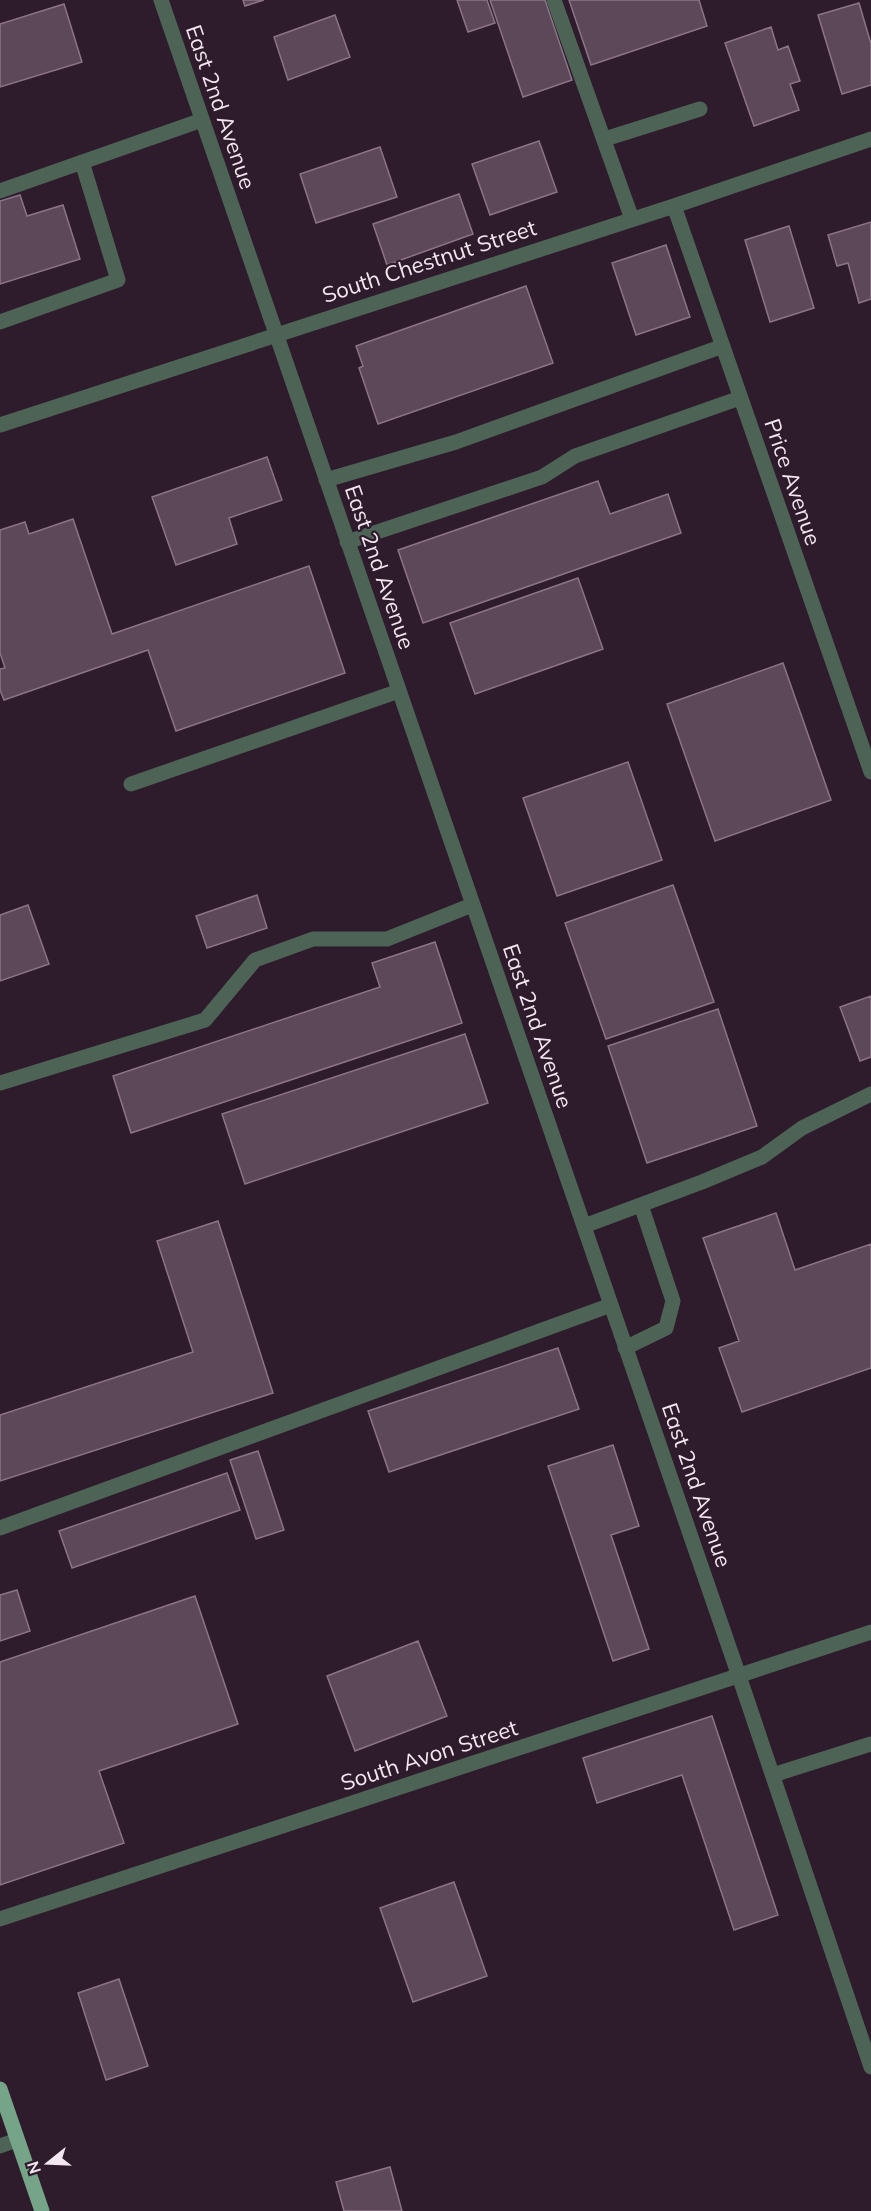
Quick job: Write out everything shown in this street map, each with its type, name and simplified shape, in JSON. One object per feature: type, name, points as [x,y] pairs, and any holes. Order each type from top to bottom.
[{"type":"main road","points":[[0,2091],[42,2211]]},
{"type":"street","name":"East 2nd Avenue","points":[[161,0],[739,1676],[871,2067]]},
{"type":"street","points":[[554,0],[632,219]]},
{"type":"street","points":[[605,139],[700,109]]},
{"type":"street","points":[[0,191],[202,120]]},
{"type":"street","name":"South Chestnut Street","points":[[0,425],[674,206],[871,139]]},
{"type":"street","points":[[0,322],[118,280],[82,162]]},
{"type":"street","name":"Price Avenue","points":[[674,206],[740,398],[867,747],[871,772]]},
{"type":"street","points":[[326,480],[456,442],[723,346]]},
{"type":"street","points":[[347,542],[542,477],[575,456],[740,398]]},
{"type":"street","points":[[131,784],[399,691]]},
{"type":"street","points":[[0,1083],[205,1020],[255,960],[313,939],[387,939],[472,905]]},
{"type":"street","points":[[584,1226],[762,1157],[802,1128],[871,1094]]},
{"type":"street","points":[[626,1348],[666,1328],[673,1301],[641,1205]]},
{"type":"street","points":[[0,1528],[611,1305]]},
{"type":"street","name":"South Avon Street","points":[[0,1919],[871,1632]]},
{"type":"street","points":[[773,1776],[871,1744]]},
{"type":"street","points":[[0,2146],[17,2140]]},
{"type":"building","points":[[243,0],[264,0],[245,6]]},
{"type":"building","points":[[457,0],[487,0],[495,23],[468,32]]},
{"type":"building","points":[[490,0],[545,0],[572,80],[523,97]]},
{"type":"building","points":[[569,0],[699,0],[707,26],[591,65]]},
{"type":"building","points":[[859,3],[871,44],[871,85],[842,94],[818,15]]},
{"type":"building","points":[[64,4],[82,62],[0,87],[0,24]]},
{"type":"building","points":[[335,15],[350,57],[288,80],[274,37]]},
{"type":"building","points":[[771,27],[778,50],[788,46],[800,81],[790,84],[799,110],[754,126],[725,43]]},
{"type":"building","points":[[539,141],[557,192],[490,215],[472,164]]},
{"type":"building","points":[[380,147],[397,197],[316,223],[300,174]]},
{"type":"building","points":[[459,194],[473,234],[387,265],[373,224]]},
{"type":"building","points":[[20,195],[27,216],[63,205],[80,259],[0,284],[0,201]]},
{"type":"building","points":[[871,222],[871,299],[859,303],[848,263],[837,266],[828,235]]},
{"type":"building","points":[[789,226],[814,308],[770,322],[745,240]]},
{"type":"building","points":[[666,245],[690,317],[636,335],[612,263]]},
{"type":"building","points":[[526,286],[553,363],[378,424],[359,368],[363,366],[356,346]]},
{"type":"building","points":[[267,457],[282,500],[229,518],[237,544],[176,565],[152,497]]},
{"type":"building","points":[[598,481],[610,514],[668,494],[681,533],[423,623],[398,550]]},
{"type":"building","points":[[73,519],[112,634],[309,566],[345,673],[176,731],[148,650],[4,700],[0,690],[0,669],[5,668],[0,653],[0,530],[25,522],[29,534]]},
{"type":"building","points":[[578,578],[603,649],[475,694],[450,623]]},
{"type":"building","points":[[783,663],[831,800],[715,841],[667,704]]},
{"type":"building","points":[[628,762],[662,860],[557,896],[523,798]]},
{"type":"building","points":[[673,885],[714,1002],[606,1039],[565,923]]},
{"type":"building","points":[[257,895],[267,928],[207,948],[196,916]]},
{"type":"building","points":[[28,905],[49,964],[0,981],[0,915]]},
{"type":"building","points":[[435,942],[462,1023],[131,1133],[113,1076],[380,987],[372,963]]},
{"type":"building","points":[[871,996],[871,1057],[860,1061],[840,1007]]},
{"type":"building","points":[[718,1009],[757,1126],[647,1163],[608,1046]]},
{"type":"building","points":[[465,1034],[488,1103],[245,1184],[222,1114]]},
{"type":"building","points":[[776,1213],[795,1270],[871,1244],[871,1368],[742,1412],[719,1348],[739,1341],[703,1238]]},
{"type":"building","points":[[218,1221],[273,1393],[0,1481],[0,1415],[193,1352],[157,1241]]},
{"type":"building","points":[[558,1348],[579,1409],[389,1472],[368,1411]]},
{"type":"building","points":[[613,1445],[639,1526],[611,1535],[649,1649],[613,1661],[548,1466]]},
{"type":"building","points":[[258,1451],[284,1530],[256,1539],[230,1460]]},
{"type":"building","points":[[227,1473],[240,1510],[72,1568],[59,1531]]},
{"type":"building","points":[[17,1590],[30,1631],[0,1641],[0,1595]]},
{"type":"building","points":[[195,1596],[238,1724],[99,1771],[124,1843],[0,1885],[0,1662]]},
{"type":"building","points":[[418,1641],[447,1716],[355,1751],[327,1676]]},
{"type":"building","points":[[712,1716],[778,1915],[734,1930],[682,1775],[597,1803],[583,1758]]},
{"type":"building","points":[[454,1882],[487,1976],[413,2002],[380,1908]]},
{"type":"building","points":[[119,1979],[148,2066],[106,2080],[78,1993]]},
{"type":"building","points":[[390,2167],[402,2211],[344,2211],[336,2182]]}]
